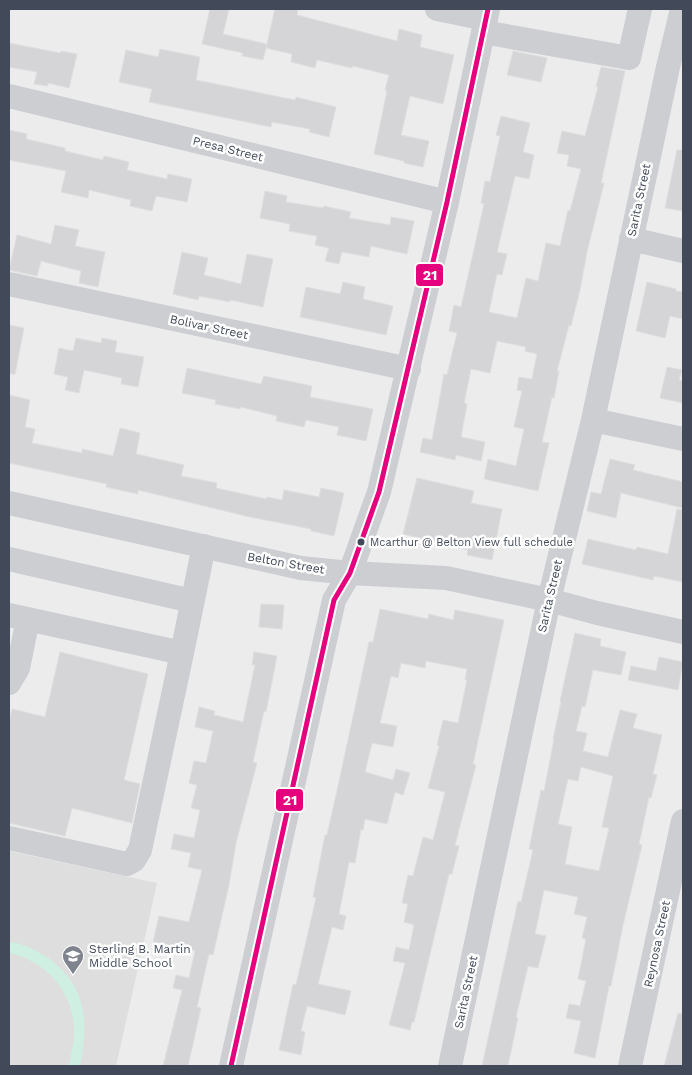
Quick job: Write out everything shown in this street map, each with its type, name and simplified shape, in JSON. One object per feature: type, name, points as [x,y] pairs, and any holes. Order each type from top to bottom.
[{"type":"street","points":[[437,9],[629,58],[640,9]]},
{"type":"street","name":"Sarita Street","points":[[450,1066],[549,600],[593,420],[631,239],[675,68],[682,9]]},
{"type":"street","points":[[231,1066],[334,600],[350,573],[379,492],[447,202],[486,20]]},
{"type":"street","name":"Presa Street","points":[[9,96],[447,202]]},
{"type":"street","points":[[631,239],[683,251]]},
{"type":"street","name":"Bolivar Street","points":[[9,284],[409,369]]},
{"type":"street","points":[[593,420],[683,439]]},
{"type":"street","name":"Belton Street","points":[[9,503],[301,568],[350,573],[446,578],[683,632]]},
{"type":"street","points":[[9,838],[127,864],[134,860],[140,850],[204,546]]},
{"type":"street","points":[[9,559],[192,601]]},
{"type":"street","points":[[9,683],[18,668],[18,617],[182,653]]},
{"type":"street","name":"Reynosa Street","points":[[630,1066],[683,821]]},
{"type":"shaded area","name":"Sterling B. Martin Middle School","points":[[9,851],[157,883],[116,1066],[9,1066]]},
{"type":"green space","points":[[9,942],[24,945],[48,958],[71,980],[78,993],[84,1020],[83,1050],[80,1066],[69,1066],[74,1027],[72,1013],[62,989],[54,979],[34,962],[9,953]]},
{"type":"building","points":[[210,9],[229,9],[223,34],[267,44],[263,60],[242,56],[243,53],[202,44]]},
{"type":"building","points":[[275,9],[298,9],[297,15],[397,41],[399,29],[422,35],[420,47],[454,55],[443,104],[410,96],[401,135],[429,141],[423,167],[374,154],[389,75],[317,60],[315,68],[291,62],[292,54],[266,48]]},
{"type":"building","points":[[9,43],[60,53],[61,51],[77,54],[69,88],[48,83],[48,86],[34,84],[37,72],[9,67]]},
{"type":"building","points":[[160,49],[200,57],[196,80],[295,100],[296,97],[336,107],[329,137],[309,132],[310,129],[272,122],[271,127],[149,102],[152,89],[119,82],[126,50],[158,57]]},
{"type":"building","points":[[513,51],[547,58],[541,82],[507,75]]},
{"type":"building","points":[[601,67],[625,71],[601,183],[604,183],[571,326],[569,325],[557,371],[559,371],[554,398],[552,397],[542,442],[549,443],[538,491],[484,479],[488,459],[516,466],[524,429],[514,427],[522,391],[517,390],[519,377],[532,379],[537,354],[525,351],[526,347],[497,341],[490,373],[471,369],[464,403],[467,404],[461,437],[485,442],[481,461],[456,455],[455,460],[420,452],[423,438],[432,440],[444,374],[447,375],[457,333],[449,331],[454,305],[461,307],[484,204],[481,203],[485,181],[490,182],[500,136],[496,135],[501,116],[530,123],[523,152],[534,155],[529,179],[515,176],[497,252],[507,254],[502,275],[497,274],[489,312],[517,318],[526,278],[538,281],[546,243],[560,246],[568,210],[570,211],[581,169],[567,166],[569,155],[557,153],[562,131],[585,136],[598,87],[596,87]]},
{"type":"building","points":[[9,130],[27,134],[26,139],[65,148],[65,151],[103,160],[104,156],[129,162],[127,170],[167,179],[168,174],[192,179],[187,202],[156,196],[152,211],[130,206],[131,200],[89,190],[88,198],[61,192],[66,171],[9,160]]},
{"type":"building","points":[[677,150],[683,150],[683,211],[665,208]]},
{"type":"building","points":[[265,191],[287,196],[286,202],[323,208],[324,206],[351,212],[349,218],[390,225],[391,217],[414,221],[407,254],[371,246],[369,257],[342,252],[339,264],[325,261],[329,248],[315,245],[317,236],[289,231],[290,224],[260,218]]},
{"type":"building","points":[[55,225],[79,230],[75,246],[105,252],[98,287],[79,283],[81,271],[41,261],[37,276],[9,270],[17,235],[51,244]]},
{"type":"building","points":[[182,252],[208,258],[204,275],[241,284],[247,254],[273,259],[263,307],[199,296],[198,300],[173,294]]},
{"type":"building","points":[[343,282],[365,287],[363,299],[393,306],[386,335],[300,317],[306,287],[340,294]]},
{"type":"building","points":[[647,282],[683,292],[683,319],[670,316],[665,338],[636,331]]},
{"type":"building","points":[[9,325],[24,328],[15,374],[9,374]]},
{"type":"building","points":[[76,338],[101,343],[102,338],[117,341],[115,352],[144,357],[138,387],[121,384],[122,378],[84,370],[79,393],[65,390],[68,377],[54,374],[59,348],[73,351]]},
{"type":"building","points":[[667,367],[682,370],[679,380],[683,381],[683,403],[660,398]]},
{"type":"building","points":[[187,368],[261,384],[264,376],[312,386],[310,397],[373,409],[366,441],[337,435],[339,427],[306,420],[304,427],[276,421],[277,416],[241,407],[240,409],[215,404],[216,400],[182,393]]},
{"type":"building","points":[[9,395],[30,400],[25,427],[35,429],[32,443],[82,453],[82,449],[113,456],[120,428],[140,433],[136,454],[184,465],[181,476],[217,483],[216,488],[266,499],[267,497],[282,500],[284,490],[319,497],[321,488],[344,493],[334,536],[311,531],[311,529],[250,517],[138,490],[138,494],[106,487],[107,484],[9,463]]},
{"type":"building","points":[[610,459],[635,465],[633,470],[683,482],[683,508],[621,493],[616,518],[587,511],[591,492],[601,494]]},
{"type":"building","points":[[417,478],[474,491],[471,503],[502,509],[492,560],[467,555],[468,550],[403,534]]},
{"type":"building","points":[[677,509],[683,510],[683,582],[654,576],[653,580],[582,564],[588,539],[636,550],[637,547],[668,554]]},
{"type":"building","points":[[261,604],[284,605],[282,629],[259,627]]},
{"type":"building","points":[[380,609],[428,619],[429,614],[453,620],[455,610],[504,620],[473,764],[476,765],[455,845],[459,846],[452,874],[449,874],[414,1022],[412,1022],[410,1030],[389,1025],[405,963],[393,961],[396,947],[409,950],[414,925],[404,922],[408,904],[402,903],[408,875],[413,876],[423,837],[433,840],[445,792],[428,788],[439,746],[437,745],[443,720],[458,723],[467,680],[465,680],[467,669],[426,661],[425,668],[401,663],[398,678],[391,676],[380,723],[397,726],[393,747],[372,743],[365,772],[393,780],[396,769],[410,773],[403,795],[395,792],[387,824],[365,819],[363,830],[361,829],[355,863],[349,862],[339,914],[346,916],[343,930],[332,927],[318,984],[351,991],[345,1015],[307,1006],[301,1031],[305,1032],[301,1055],[279,1050],[293,984],[296,985],[316,898],[313,897],[325,835],[327,835],[369,642],[373,642]]},
{"type":"building","points":[[575,633],[601,639],[600,646],[626,652],[621,675],[593,670],[585,707],[582,706],[576,731],[587,733],[583,751],[608,757],[620,710],[637,714],[633,728],[662,735],[653,774],[657,775],[651,798],[649,797],[639,844],[642,845],[611,986],[609,986],[595,1058],[574,1053],[581,1021],[566,1018],[569,1004],[580,1006],[586,981],[578,979],[586,939],[582,938],[587,917],[574,914],[578,897],[544,890],[535,934],[546,936],[538,968],[528,966],[516,1017],[518,1018],[508,1066],[482,1066],[518,901],[521,902],[533,850],[529,849],[541,790],[544,791],[560,701]],"holes":[[[581,767],[613,776],[602,827],[609,828],[599,871],[565,864],[572,827],[558,824],[568,779],[578,781]]]},
{"type":"building","points":[[60,652],[148,674],[124,780],[140,784],[132,823],[72,808],[65,836],[9,823],[9,722],[12,709],[45,717]]},
{"type":"building","points":[[254,652],[277,656],[266,712],[264,711],[253,762],[257,763],[236,843],[229,885],[213,955],[209,954],[197,1007],[201,1008],[188,1066],[163,1066],[182,990],[173,988],[176,975],[189,978],[195,951],[153,942],[159,916],[189,922],[202,870],[188,867],[191,853],[171,849],[174,834],[194,838],[200,810],[191,808],[197,785],[189,783],[194,761],[206,763],[213,731],[195,727],[199,707],[215,711],[214,715],[243,722],[255,665],[252,665]]},
{"type":"building","points":[[659,657],[683,662],[678,690],[628,680],[631,666],[656,671]]},
{"type":"building","points":[[678,1013],[683,1014],[683,1066],[664,1066]]},
{"type":"transit line","name":"21","points":[[231,1066],[334,600],[350,573],[379,492],[447,202],[488,9]]},
{"type":"place","name":"Mcarthur @ Belton View full schedule","points":[[361,542]]},
{"type":"place","name":"Sterling B. Martin Middle School","points":[[73,975]]}]
